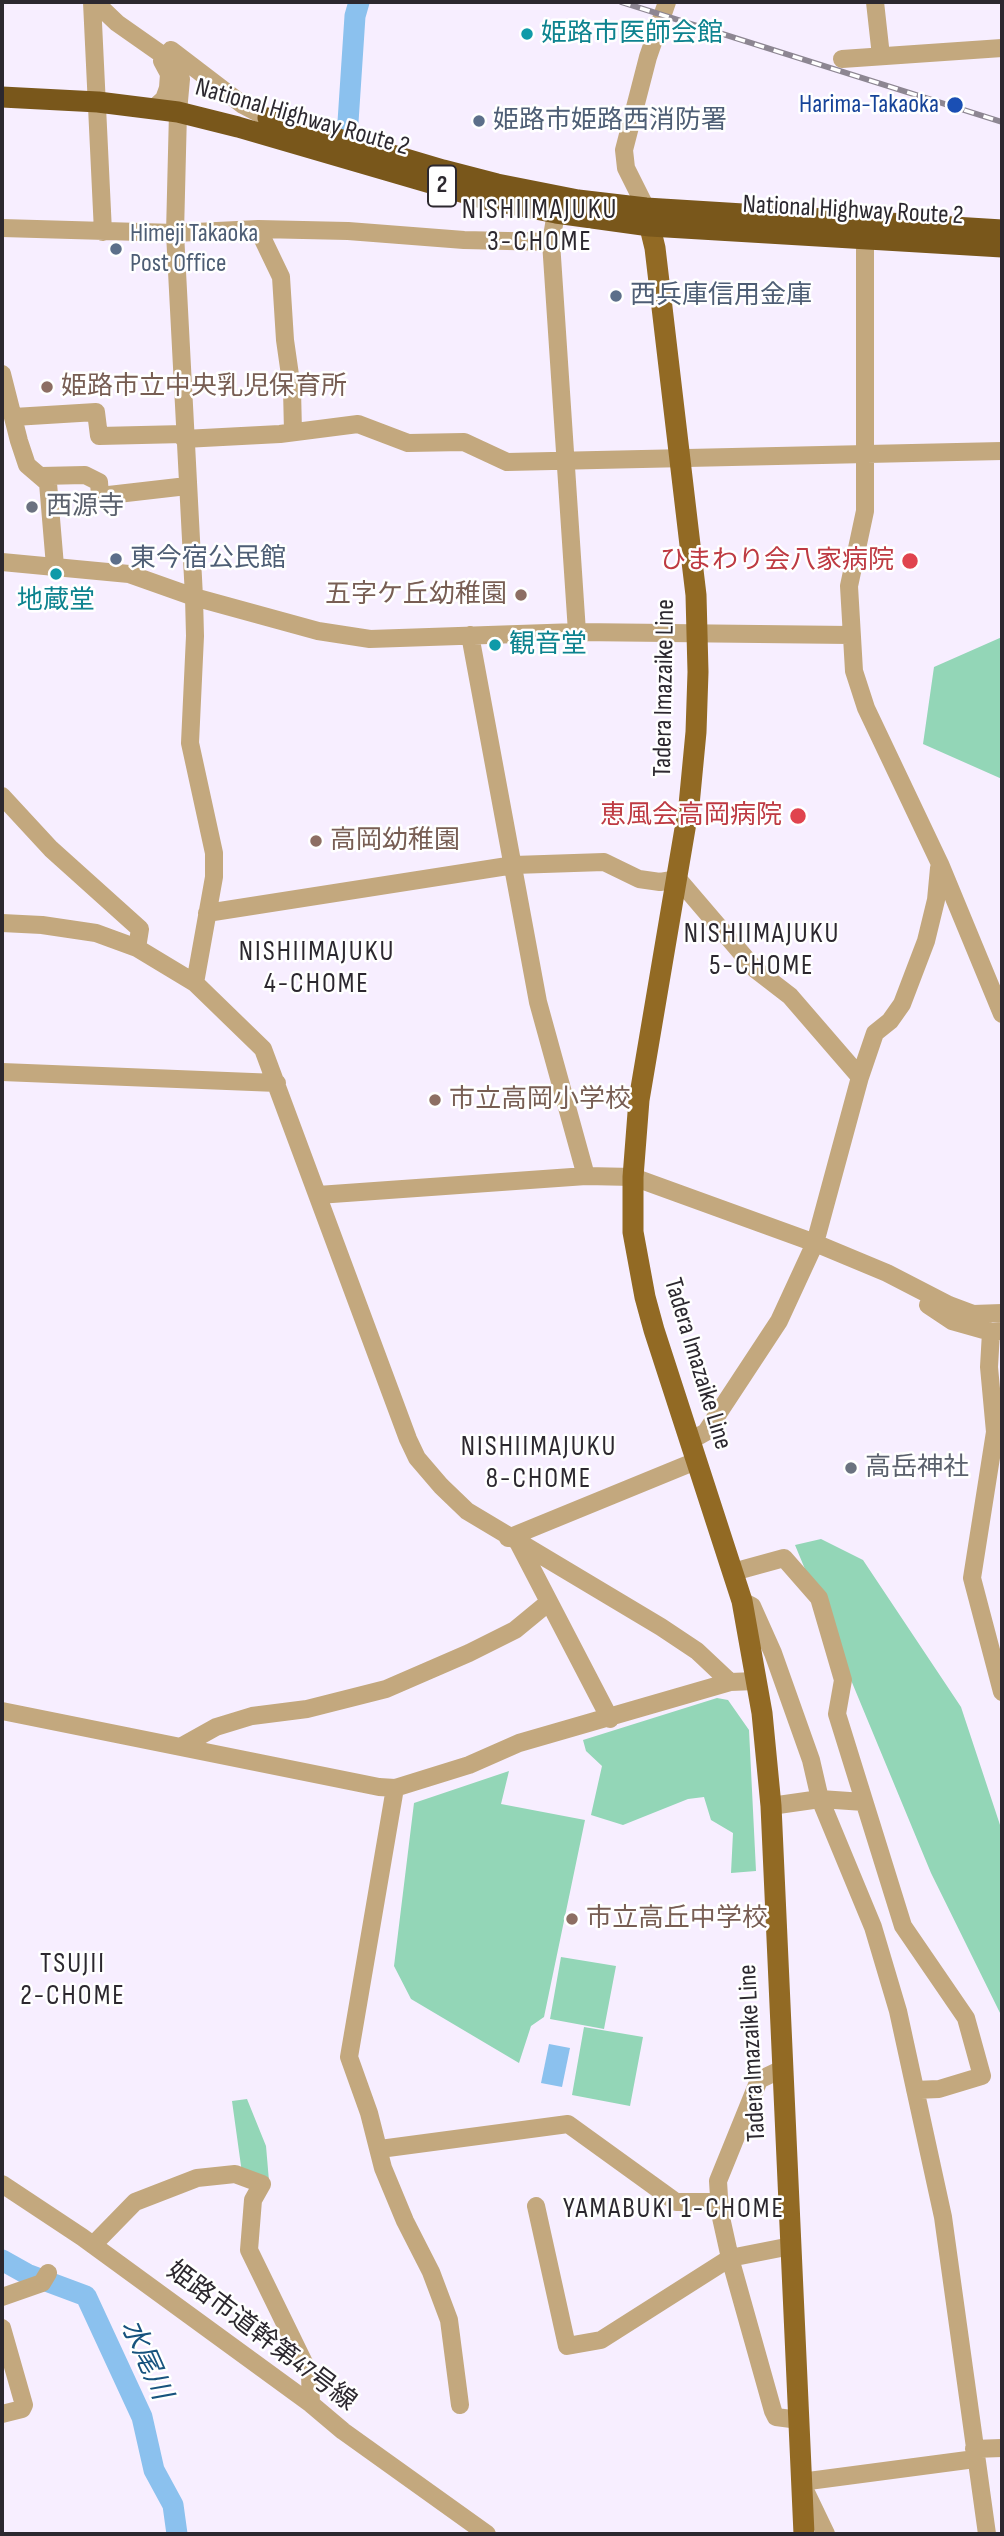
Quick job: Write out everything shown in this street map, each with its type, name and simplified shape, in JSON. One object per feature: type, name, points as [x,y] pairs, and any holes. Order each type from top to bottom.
[{"type":"highway","name":"National Highway Route 2","points":[[2,97],[98,102],[178,112],[485,199],[556,213],[1002,230]]},
{"type":"highway","name":"National Highway Route 2","points":[[268,118],[497,184],[648,217],[865,240],[1002,247]]},
{"type":"main road","name":"Tadera Imazaike Line","points":[[648,217],[655,248],[696,595],[696,733],[678,879],[639,1100],[633,1177],[633,1232],[645,1297],[741,1601],[756,1681],[771,1806],[804,2534]]},
{"type":"street","points":[[95,2],[117,23],[174,63],[180,73],[175,233],[194,597],[190,743],[214,853],[214,877],[195,983]]},
{"type":"street","points":[[95,2],[103,232]]},
{"type":"street","points":[[95,2],[126,16],[243,105],[268,118]]},
{"type":"street","points":[[648,217],[626,168],[624,150],[648,57],[667,2]]},
{"type":"street","points":[[875,2],[881,56]]},
{"type":"street","points":[[151,48],[165,64],[169,74],[166,94],[154,108]]},
{"type":"street","points":[[842,59],[1002,48]]},
{"type":"street","points":[[556,213],[551,242],[577,632]]},
{"type":"street","points":[[2,228],[175,233],[258,229],[348,231],[464,240],[551,242]]},
{"type":"street","points":[[258,229],[281,277],[285,340],[292,389],[293,432]]},
{"type":"street","points":[[865,240],[865,511],[849,586],[854,671],[866,708],[940,864],[1002,1014]]},
{"type":"street","points":[[2,374],[27,466],[48,483],[55,566]]},
{"type":"street","points":[[14,417],[96,412],[99,436],[280,434],[358,424],[408,443],[464,442],[507,462],[1002,451]]},
{"type":"street","points":[[41,476],[85,475],[99,482],[100,496],[187,486]]},
{"type":"street","points":[[2,562],[129,574],[194,597],[318,631],[370,639],[577,632],[850,635]]},
{"type":"street","points":[[470,635],[538,1002],[586,1176]]},
{"type":"street","points":[[2,796],[51,849],[140,929],[137,947]]},
{"type":"street","points":[[207,912],[514,865],[604,862],[639,879],[660,882],[678,879],[755,969],[790,996],[860,1077]]},
{"type":"street","points":[[514,1541],[693,1451],[779,1321],[815,1243],[860,1077],[875,1033],[890,1021],[902,1004],[919,962],[936,900],[940,864]]},
{"type":"street","points":[[2,923],[42,925],[96,933],[137,947],[195,983],[263,1049],[417,1458],[467,1511],[661,1627],[697,1651],[730,1682]]},
{"type":"street","points":[[2,1072],[277,1083]]},
{"type":"street","points":[[318,1195],[586,1176],[633,1177],[815,1243],[887,1273],[949,1305],[973,1314],[1002,1313]]},
{"type":"street","points":[[907,1283],[920,1299],[952,1321],[997,1331],[989,1367],[995,1432],[972,1578],[1002,1692]]},
{"type":"street","points":[[514,1541],[610,1718]]},
{"type":"street","points":[[733,1572],[784,1558],[819,1598],[843,1680],[837,1714],[902,1927],[966,2018],[982,2076],[939,2089],[915,2090]]},
{"type":"street","points":[[741,1601],[752,1606],[774,1653],[811,1760],[820,1798],[873,1927],[898,2011],[943,2217],[987,2534]]},
{"type":"street","points":[[182,1746],[216,1727],[252,1716],[307,1709],[386,1689],[470,1653],[515,1630],[549,1602]]},
{"type":"street","points":[[2,1711],[395,1788],[469,1765],[519,1743],[730,1682],[756,1681]]},
{"type":"street","points":[[395,1788],[349,2057],[380,2149],[383,2168],[400,2211],[431,2272],[449,2320],[460,2405]]},
{"type":"street","points":[[771,1806],[820,1798],[864,1802]]},
{"type":"street","points":[[782,2068],[759,2080],[718,2181],[730,2258],[773,2411],[776,2417],[799,2420]]},
{"type":"street","points":[[380,2149],[568,2124],[676,2202],[720,2202]]},
{"type":"street","points":[[93,2245],[135,2202],[197,2178],[235,2174],[262,2184],[253,2200],[249,2250],[310,2375],[311,2404]]},
{"type":"street","name":"姫路市道幹第47号線","points":[[2,2184],[93,2245],[311,2404],[342,2431],[487,2534]]},
{"type":"street","points":[[536,2206],[567,2346],[601,2340],[730,2258],[791,2246]]},
{"type":"street","points":[[2,2297],[46,2277]]},
{"type":"street","points":[[2,2328],[24,2404],[22,2409],[2,2414]]},
{"type":"street","points":[[826,2534],[801,2482],[1002,2448]]},
{"type":"green space","points":[[1002,637],[1002,779],[923,744],[934,667]]},
{"type":"green space","points":[[821,1539],[863,1560],[961,1707],[1002,1831],[1002,2017],[931,1873],[795,1545]]},
{"type":"green space","points":[[717,1698],[728,1700],[749,1730],[756,1871],[731,1873],[733,1833],[711,1820],[704,1797],[688,1799],[623,1825],[591,1815],[602,1766],[586,1751],[583,1740]]},
{"type":"green space","points":[[509,1771],[501,1804],[585,1820],[544,2017],[531,2026],[519,2063],[411,1999],[394,1966],[414,1803]]},
{"type":"green space","points":[[561,1957],[616,1966],[604,2029],[550,2019]]},
{"type":"green space","points":[[584,2027],[643,2037],[630,2106],[572,2095]]},
{"type":"green space","points":[[247,2099],[266,2146],[269,2181],[242,2173],[232,2101]]},
{"type":"water","points":[[549,2044],[570,2048],[562,2087],[541,2083]]},
{"type":"waterway","points":[[348,122],[355,16],[359,2]]},
{"type":"waterway","name":"水尾川","points":[[2,2260],[27,2274],[86,2296],[142,2417],[154,2470],[173,2505],[177,2534]]},
{"type":"railway","points":[[621,2],[1002,122]]},
{"type":"place","name":"姫路市医師会館","points":[[527,34]]},
{"type":"place","name":"Harima-Takaoka","points":[[955,105]]},
{"type":"place","name":"姫路市姫路西消防署","points":[[479,121]]},
{"type":"place","name":"Himeji Takaoka Post Office","points":[[116,249]]},
{"type":"place","name":"西兵庫信用金庫","points":[[616,296]]},
{"type":"place","name":"姫路市立中央乳児保育所","points":[[47,387]]},
{"type":"place","name":"西源寺","points":[[32,507]]},
{"type":"place","name":"東今宿公民館","points":[[116,559]]},
{"type":"place","name":"ひまわり会八家病院","points":[[910,561]]},
{"type":"place","name":"地蔵堂","points":[[56,574]]},
{"type":"place","name":"五字ケ丘幼稚園","points":[[521,595]]},
{"type":"place","name":"観音堂","points":[[495,645]]},
{"type":"place","name":"恵風会高岡病院","points":[[798,816]]},
{"type":"place","name":"高岡幼稚園","points":[[316,841]]},
{"type":"place","name":"市立高岡小学校","points":[[435,1100]]},
{"type":"place","name":"高岳神社","points":[[851,1468]]},
{"type":"place","name":"市立高丘中学校","points":[[572,1919]]},
{"type":"district","name":"NISHIIMAJUKU 3-CHOME","points":[[540,227]]},
{"type":"district","name":"NISHIIMAJUKU 5-CHOME","points":[[762,951]]},
{"type":"district","name":"NISHIIMAJUKU 4-CHOME","points":[[317,969]]},
{"type":"district","name":"NISHIIMAJUKU 8-CHOME","points":[[539,1464]]},
{"type":"district","name":"TSUJII 2-CHOME","points":[[73,1981]]},
{"type":"district","name":"YAMABUKI 1-CHOME","points":[[674,2210]]}]
